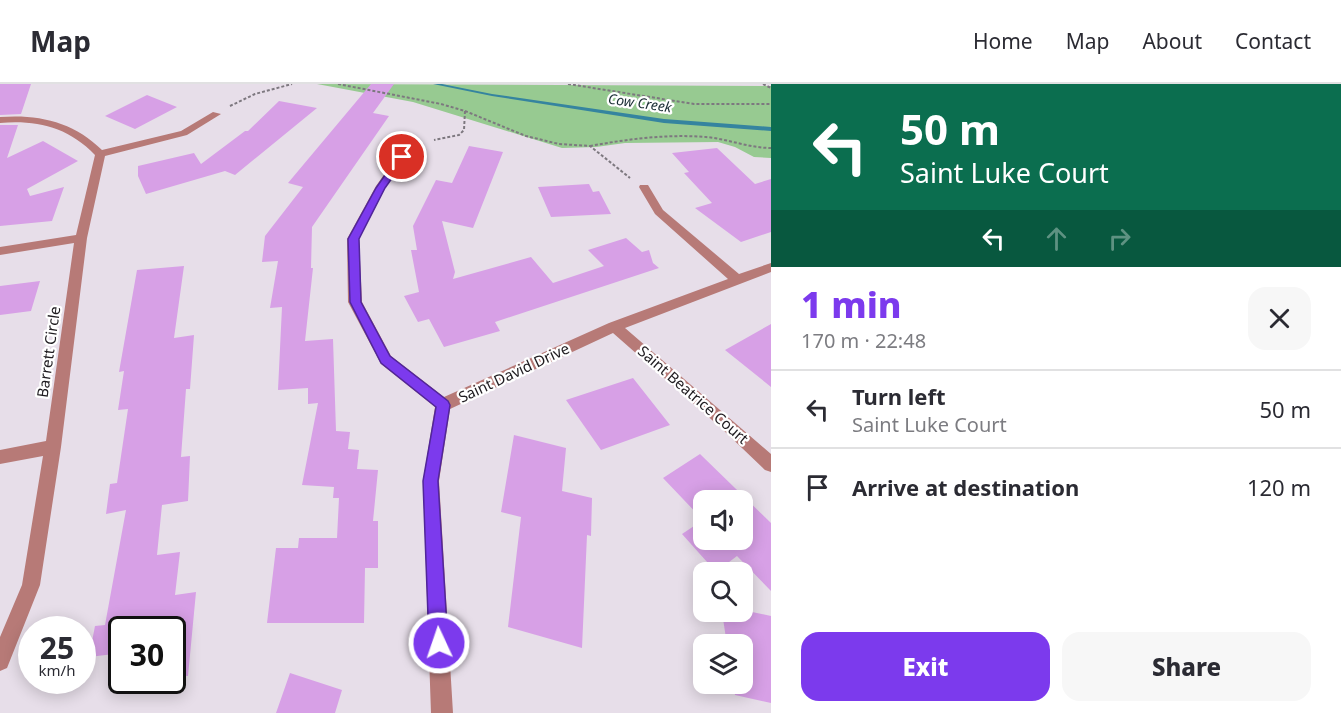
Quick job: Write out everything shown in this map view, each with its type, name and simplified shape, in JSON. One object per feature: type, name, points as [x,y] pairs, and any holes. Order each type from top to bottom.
[{"type":"street","points":[[0,120],[13,118],[47,121],[71,129],[88,140],[100,153],[184,133],[216,114]]},
{"type":"street","points":[[419,144],[402,157],[380,188],[353,239],[356,302],[386,360],[444,405]]},
{"type":"street","name":"Barrett Circle","points":[[0,660],[31,585],[53,447],[81,238],[100,153]]},
{"type":"street","points":[[644,187],[658,212],[738,279]]},
{"type":"street","points":[[0,251],[81,238]]},
{"type":"street","name":"Saint David Drive","points":[[442,713],[431,481],[444,405],[614,327],[771,267]]},
{"type":"street","name":"Saint Beatrice Court","points":[[614,327],[725,422],[771,465]]},
{"type":"street","points":[[0,457],[53,447]]},
{"type":"path","points":[[216,114],[255,94],[292,84]]},
{"type":"path","points":[[338,84],[441,104],[465,111],[526,136],[559,144],[590,146],[623,139],[680,136],[725,139],[754,147],[771,148]]},
{"type":"path","points":[[568,84],[705,106],[732,108],[771,104]]},
{"type":"path","points":[[763,84],[771,88]]},
{"type":"path","points":[[419,144],[459,135],[464,130],[465,111]]},
{"type":"path","points":[[590,146],[615,168],[644,187]]},
{"type":"green space","points":[[317,84],[771,86],[771,158],[754,157],[735,147],[718,142],[625,143],[562,148],[413,102]]},
{"type":"building","points":[[0,84],[31,84],[21,114],[0,115]]},
{"type":"building","points":[[371,84],[394,84],[373,113],[389,116],[312,227],[311,268],[313,268],[305,341],[333,339],[336,431],[350,432],[348,449],[359,450],[357,469],[378,470],[373,521],[378,521],[378,568],[365,568],[364,623],[267,623],[276,548],[298,548],[299,538],[337,538],[339,498],[333,498],[334,487],[302,485],[318,403],[308,404],[308,388],[278,390],[282,307],[270,308],[278,261],[262,262],[265,236],[303,187],[288,183]]},
{"type":"building","points":[[147,95],[177,107],[135,129],[105,116]]},
{"type":"building","points":[[279,101],[317,108],[235,175],[225,171],[146,194],[138,176],[138,166],[194,153],[201,164],[248,131]]},
{"type":"building","points":[[0,125],[18,125],[7,158],[43,141],[78,161],[27,189],[30,196],[64,187],[52,221],[0,226]]},
{"type":"building","points":[[469,146],[503,152],[473,228],[442,221],[455,272],[453,279],[531,257],[553,283],[604,266],[588,250],[626,238],[642,252],[649,250],[653,263],[659,268],[495,322],[500,331],[444,347],[429,319],[418,322],[404,296],[419,292],[411,250],[417,250],[413,226],[436,180],[452,183]]},
{"type":"building","points":[[717,148],[755,184],[771,179],[771,232],[741,242],[695,208],[712,203],[684,173],[689,172],[672,153]]},
{"type":"building","points":[[589,184],[593,192],[599,191],[611,214],[551,217],[538,187]]},
{"type":"building","points":[[184,266],[174,338],[194,335],[190,389],[186,389],[181,457],[190,456],[188,501],[162,505],[157,555],[180,552],[175,595],[196,592],[188,676],[186,676],[186,616],[108,616],[108,655],[96,656],[96,626],[105,625],[126,510],[106,514],[110,484],[117,483],[128,409],[118,410],[124,371],[119,372],[137,270]]},
{"type":"building","points":[[40,281],[31,311],[0,315],[0,286]]},
{"type":"building","points":[[771,324],[771,387],[725,350]]},
{"type":"building","points":[[633,378],[670,425],[601,450],[566,400]]},
{"type":"building","points":[[514,435],[566,448],[562,491],[592,498],[591,536],[587,535],[582,648],[508,627],[521,517],[501,512]]},
{"type":"building","points":[[700,454],[737,490],[693,490],[693,510],[663,478]]},
{"type":"building","points":[[753,506],[771,523],[771,591],[753,572],[753,562],[743,562],[737,556],[729,562],[707,562],[696,550],[753,550]]},
{"type":"building","points":[[693,527],[693,546],[682,534]]},
{"type":"building","points":[[753,612],[771,616],[771,703],[735,695],[753,694],[753,634],[725,634],[724,622],[753,622]]},
{"type":"building","points":[[290,673],[342,690],[335,713],[276,713]]},
{"type":"waterway","name":"Cow Creek","points":[[435,84],[664,121],[771,129]]},
{"type":"route","points":[[402,157],[380,188],[353,239],[356,302],[386,360],[444,405],[431,481],[439,643]]}]
